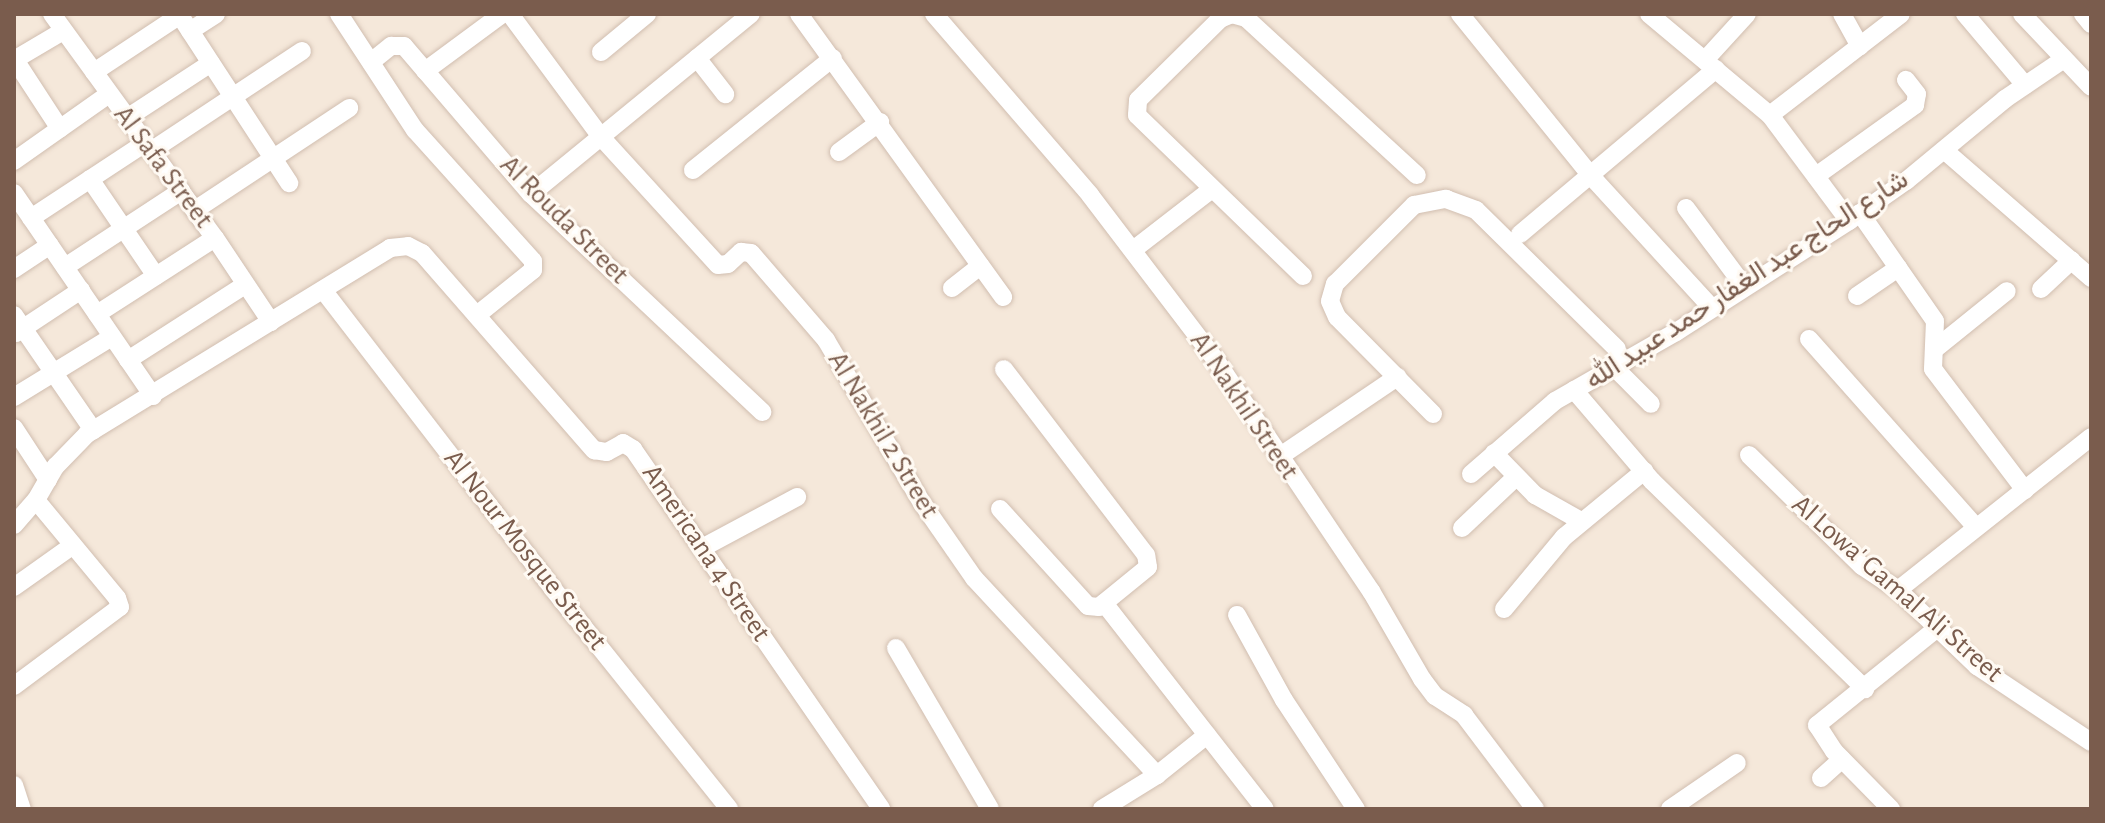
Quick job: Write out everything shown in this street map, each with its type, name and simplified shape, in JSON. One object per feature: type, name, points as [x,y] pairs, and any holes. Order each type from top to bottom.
[{"type":"street","points":[[94,72],[183,20],[216,14]]},
{"type":"street","points":[[425,71],[502,14]]},
{"type":"street","points":[[510,14],[601,137]]},
{"type":"street","points":[[601,52],[647,14]]},
{"type":"street","points":[[531,194],[751,14]]},
{"type":"street","points":[[799,14],[880,122],[1003,297]]},
{"type":"street","name":"Al Nakhil Street","points":[[934,14],[1090,195],[1133,250],[1215,359],[1371,591],[1422,679],[1435,696],[1464,715],[1535,809]]},
{"type":"street","points":[[1303,276],[1140,119],[1136,104],[1220,19],[1232,14],[1246,18],[1417,175]]},
{"type":"street","points":[[1460,14],[1591,176],[1712,308]]},
{"type":"street","points":[[1520,234],[1591,176],[1711,65],[1747,14]]},
{"type":"street","points":[[1842,14],[1860,46]]},
{"type":"street","points":[[1770,115],[1901,14]]},
{"type":"street","points":[[1965,14],[2025,85]]},
{"type":"street","points":[[2022,14],[2091,87]]},
{"type":"street","points":[[2083,14],[2091,24]]},
{"type":"street","points":[[349,17],[371,62],[415,130],[533,261],[533,270],[477,315]]},
{"type":"street","points":[[1661,17],[1770,115],[1816,176],[1898,268],[1935,321],[1935,349],[1931,358],[1933,369],[2025,490]]},
{"type":"street","points":[[58,19],[14,60],[60,129]]},
{"type":"street","name":"Al Safa Street","points":[[58,19],[215,238],[271,322]]},
{"type":"street","points":[[183,20],[289,183]]},
{"type":"street","name":"Al Rouda Street","points":[[371,62],[391,46],[401,45],[531,194],[762,412]]},
{"type":"street","points":[[31,218],[302,51]]},
{"type":"street","points":[[697,58],[725,94]]},
{"type":"street","points":[[693,170],[833,58]]},
{"type":"street","name":"شارع الحاج عبد الغفار حمد عبيد الله","points":[[1471,474],[1545,409],[1615,358],[1712,308],[1854,217],[2025,85],[2064,59]]},
{"type":"street","points":[[127,118],[211,63]]},
{"type":"street","points":[[1816,176],[1915,105],[1917,94],[1906,80]]},
{"type":"street","points":[[14,161],[109,94]]},
{"type":"street","points":[[195,210],[349,108]]},
{"type":"street","points":[[839,152],[880,122]]},
{"type":"street","name":"Al Nakhil 2 Street","points":[[601,137],[718,265],[728,264],[741,252],[751,253],[826,340],[922,503],[974,578],[1157,775]]},
{"type":"street","points":[[1944,150],[2091,278]]},
{"type":"street","points":[[90,179],[156,276]]},
{"type":"street","points":[[1133,250],[1212,189]]},
{"type":"street","points":[[65,267],[181,191]]},
{"type":"street","points":[[14,193],[153,396]]},
{"type":"street","points":[[1433,414],[1337,317],[1330,301],[1331,292],[1403,215],[1414,205],[1430,200],[1454,201],[1476,210],[1615,358],[1651,404]]},
{"type":"street","points":[[1686,208],[1744,286]]},
{"type":"street","points":[[97,314],[215,238]]},
{"type":"street","points":[[14,269],[50,245]]},
{"type":"street","name":"Americana 4 Street","points":[[323,290],[390,248],[401,245],[422,253],[594,450],[607,452],[623,443],[633,449],[881,809]]},
{"type":"street","points":[[2041,289],[2072,260]]},
{"type":"street","points":[[952,288],[980,266]]},
{"type":"street","points":[[1857,296],[1898,268]]},
{"type":"street","points":[[128,360],[245,285]]},
{"type":"street","points":[[81,290],[17,326],[93,430]]},
{"type":"street","points":[[14,525],[36,500],[56,466],[93,430],[323,290]]},
{"type":"street","name":"Al Nour Mosque Street","points":[[323,290],[553,589],[729,809]]},
{"type":"street","points":[[1935,349],[2007,291]]},
{"type":"street","points":[[14,397],[112,337]]},
{"type":"street","points":[[1809,339],[1976,527]]},
{"type":"street","points":[[1000,509],[1085,604],[1095,608],[1104,603],[1145,570],[1148,559],[1004,369]]},
{"type":"street","points":[[1279,457],[1397,377]]},
{"type":"street","points":[[1574,390],[1644,471],[1865,689]]},
{"type":"street","points":[[14,428],[48,480]]},
{"type":"street","points":[[1898,590],[2091,437]]},
{"type":"street","points":[[1494,453],[1535,495],[1581,521]]},
{"type":"street","name":"Al Lowa' Gamal Ali Street","points":[[1749,455],[1862,566],[1898,590],[1977,666],[2091,742]]},
{"type":"street","points":[[1504,609],[1581,521],[1644,471]]},
{"type":"street","points":[[1462,528],[1516,477]]},
{"type":"street","points":[[702,548],[797,497]]},
{"type":"street","points":[[14,686],[118,610],[117,598],[36,500]]},
{"type":"street","points":[[14,587],[73,545]]},
{"type":"street","points":[[1104,603],[1265,809]]},
{"type":"street","points":[[1237,615],[1284,700],[1356,809]]},
{"type":"street","points":[[1891,809],[1842,759],[1817,725],[1937,628]]},
{"type":"street","points":[[896,648],[990,809]]},
{"type":"street","points":[[1102,809],[1157,775],[1207,735]]},
{"type":"street","points":[[1821,778],[1842,759]]},
{"type":"street","points":[[1670,809],[1737,763]]},
{"type":"street","points":[[14,785],[22,809]]},
{"type":"shaded area","points":[[14,14],[2091,14],[2091,809],[14,809]]}]
